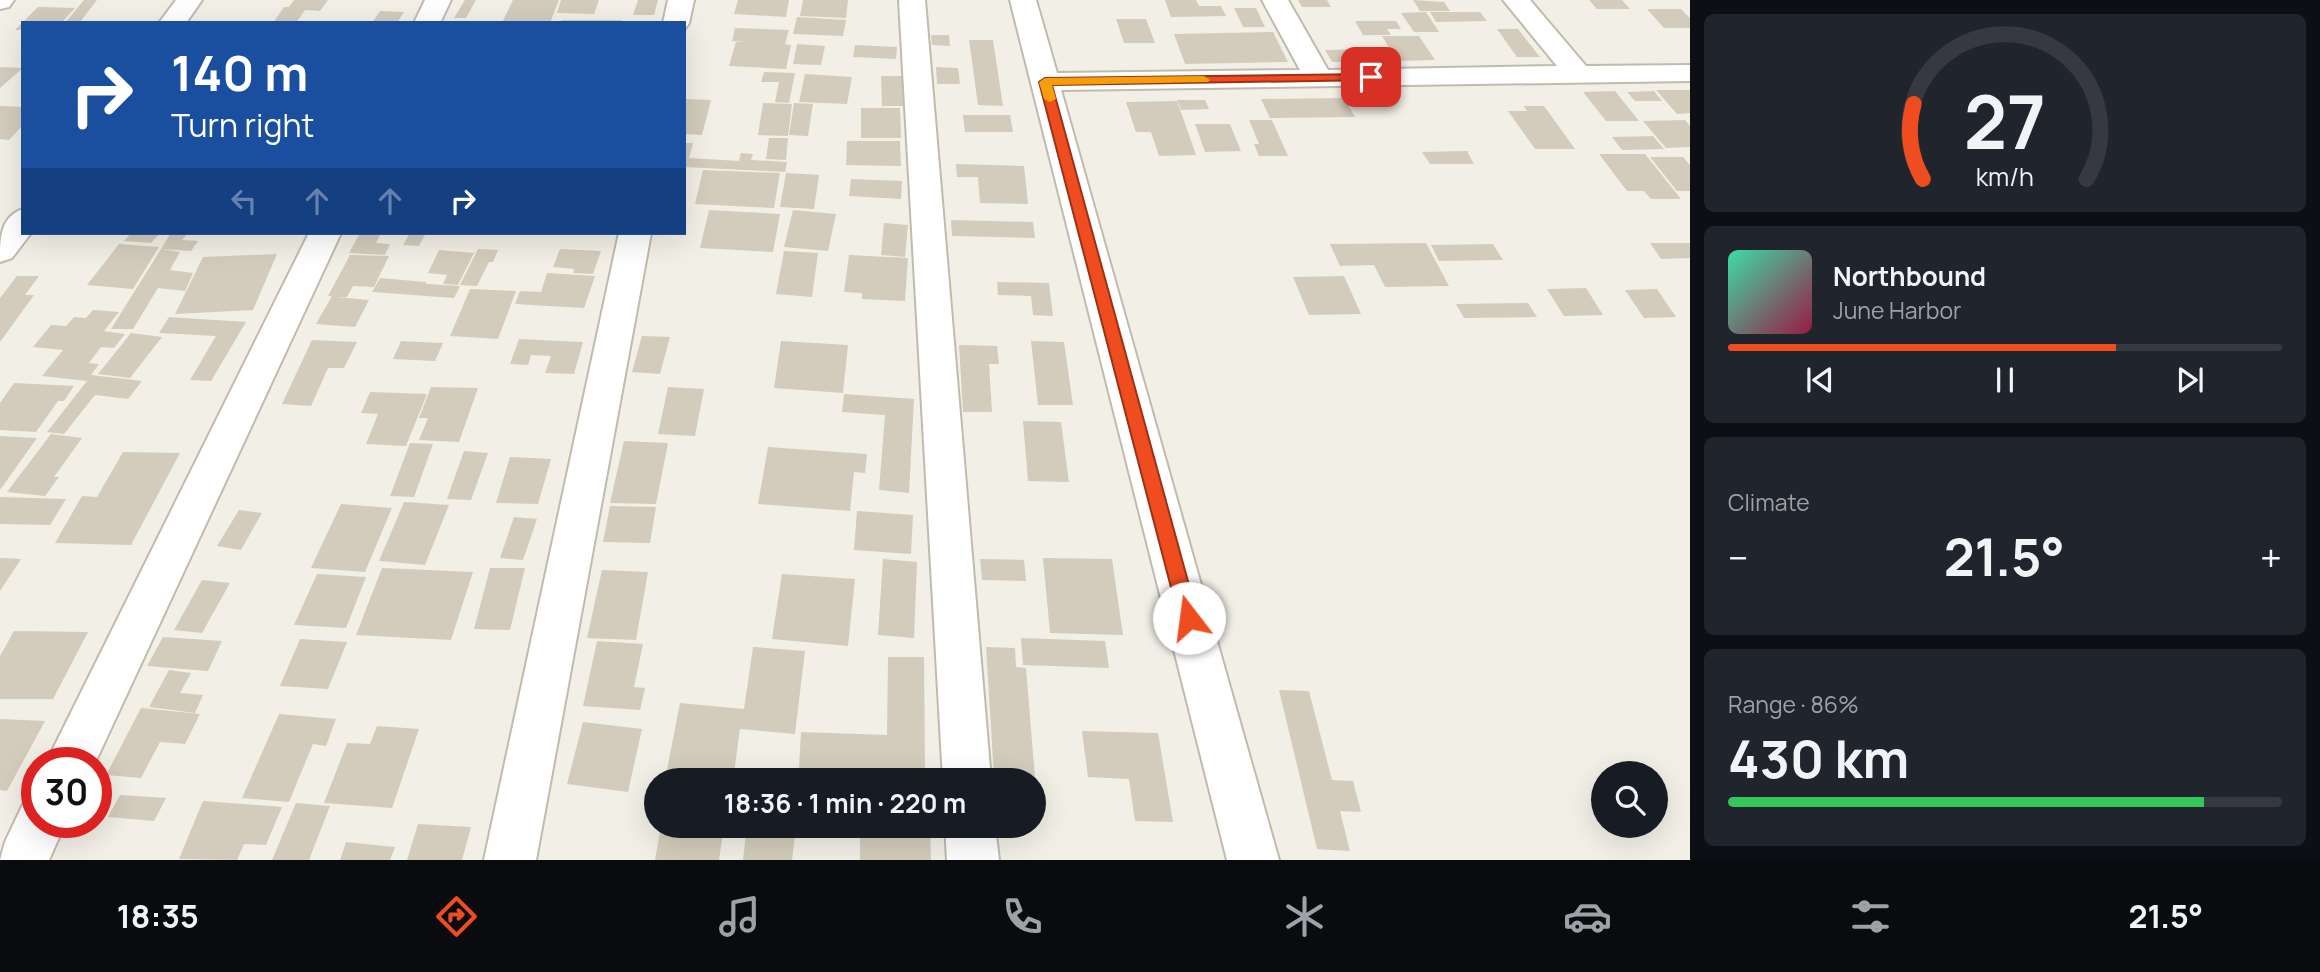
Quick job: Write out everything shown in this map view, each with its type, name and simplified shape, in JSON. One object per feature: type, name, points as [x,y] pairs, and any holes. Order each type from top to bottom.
[{"type":"street","points":[[173,21],[189,0]]},
{"type":"street","points":[[428,21],[438,0]]},
{"type":"street","points":[[676,21],[681,0]]},
{"type":"street","points":[[912,0],[966,768]]},
{"type":"street","points":[[1023,0],[1253,860]]},
{"type":"street","points":[[1275,0],[1319,78]]},
{"type":"street","points":[[1516,0],[1579,75]]},
{"type":"street","points":[[1045,82],[1690,73]]},
{"type":"street","points":[[0,250],[21,223]]},
{"type":"street","points":[[77,747],[324,235]]},
{"type":"street","points":[[510,860],[635,235]]},
{"type":"street","points":[[23,860],[33,838]]},
{"type":"street","points":[[971,838],[973,860]]},
{"type":"building","points":[[84,0],[97,0],[81,21],[67,21]]},
{"type":"building","points":[[294,0],[328,0],[320,11],[305,10],[297,21],[274,21],[284,7],[289,7]]},
{"type":"building","points":[[465,0],[476,0],[466,18],[454,18]]},
{"type":"building","points":[[513,0],[559,0],[551,21],[503,21]]},
{"type":"building","points":[[561,0],[599,0],[594,14],[557,13]]},
{"type":"building","points":[[638,0],[658,0],[654,15],[633,15]]},
{"type":"building","points":[[738,0],[789,0],[786,17],[734,14]]},
{"type":"building","points":[[803,0],[848,0],[846,18],[800,16]]},
{"type":"building","points":[[1165,0],[1196,0],[1199,6],[1221,6],[1226,16],[1171,17]]},
{"type":"building","points":[[1298,0],[1327,0],[1331,7],[1302,7]]},
{"type":"building","points":[[1413,0],[1444,2],[1450,11],[1420,11]]},
{"type":"building","points":[[1589,0],[1622,0],[1630,9],[1597,9]]},
{"type":"building","points":[[38,7],[75,8],[63,21],[24,21]]},
{"type":"building","points":[[1234,8],[1256,8],[1265,27],[1243,27]]},
{"type":"building","points":[[1647,9],[1681,9],[1690,18],[1690,28],[1664,28]]},
{"type":"building","points":[[380,11],[404,12],[398,21],[373,21]]},
{"type":"building","points":[[1426,12],[1439,32],[1414,32],[1401,13]]},
{"type":"building","points":[[1430,12],[1480,12],[1487,21],[1436,22]]},
{"type":"building","points":[[797,17],[846,20],[843,36],[793,34]]},
{"type":"building","points":[[1116,19],[1146,19],[1155,43],[1124,43]]},
{"type":"building","points":[[561,20],[622,20],[622,21]]},
{"type":"building","points":[[1355,21],[1396,21],[1401,29],[1387,29],[1391,35],[1363,35]]},
{"type":"building","points":[[735,28],[789,30],[785,44],[791,45],[786,69],[729,66],[736,42],[746,42],[732,41]]},
{"type":"building","points":[[1497,29],[1518,29],[1540,57],[1517,57]]},
{"type":"building","points":[[1273,32],[1288,62],[1185,64],[1174,34]]},
{"type":"building","points":[[931,35],[949,35],[950,46],[932,45]]},
{"type":"building","points":[[1382,36],[1419,36],[1435,60],[1397,61]]},
{"type":"building","points":[[969,40],[993,40],[1003,106],[978,105]]},
{"type":"building","points":[[797,44],[825,46],[821,65],[793,64]]},
{"type":"building","points":[[855,45],[897,47],[896,59],[853,57]]},
{"type":"building","points":[[1371,49],[1379,61],[1332,62],[1325,50]]},
{"type":"building","points":[[0,67],[21,68],[21,70],[0,88]]},
{"type":"building","points":[[936,67],[958,68],[960,84],[937,84]]},
{"type":"building","points":[[764,72],[795,73],[789,103],[775,102],[779,82],[761,82]]},
{"type":"building","points":[[805,74],[852,77],[847,104],[799,102]]},
{"type":"building","points":[[881,76],[902,76],[903,106],[882,106]]},
{"type":"building","points":[[1656,90],[1690,90],[1690,113],[1677,114]]},
{"type":"building","points":[[1615,91],[1639,121],[1606,121],[1583,92]]},
{"type":"building","points":[[1654,91],[1662,101],[1635,101],[1627,92]]},
{"type":"building","points":[[1344,98],[1355,117],[1270,118],[1261,99]]},
{"type":"building","points":[[686,99],[711,100],[702,135],[686,134]]},
{"type":"building","points":[[1177,100],[1205,100],[1209,109],[1181,110]]},
{"type":"building","points":[[1177,101],[1196,155],[1159,156],[1151,132],[1136,132],[1126,102]]},
{"type":"building","points":[[763,103],[792,104],[788,136],[758,135]]},
{"type":"building","points":[[794,103],[813,104],[808,136],[789,135]]},
{"type":"building","points":[[0,106],[21,107],[21,127],[9,140],[0,139]]},
{"type":"building","points":[[1524,106],[1544,106],[1575,149],[1535,149],[1508,111],[1527,111]]},
{"type":"building","points":[[861,108],[900,108],[901,138],[861,138]]},
{"type":"building","points":[[963,115],[1010,115],[1013,132],[965,132]]},
{"type":"building","points":[[1249,120],[1272,120],[1288,156],[1259,156],[1254,144],[1259,144]]},
{"type":"building","points":[[1685,120],[1690,126],[1690,147],[1666,148],[1643,121]]},
{"type":"building","points":[[1195,124],[1230,124],[1241,151],[1205,152]]},
{"type":"building","points":[[1653,136],[1664,149],[1622,150],[1612,137]]},
{"type":"building","points":[[769,138],[788,138],[786,160],[766,159]]},
{"type":"building","points":[[847,141],[900,141],[901,166],[846,165]]},
{"type":"building","points":[[686,143],[693,143],[689,158],[739,161],[741,153],[753,154],[751,160],[787,162],[785,172],[686,167]]},
{"type":"building","points":[[1467,151],[1474,164],[1430,164],[1422,152]]},
{"type":"building","points":[[1599,154],[1645,154],[1681,199],[1651,199],[1644,191],[1627,191]]},
{"type":"building","points":[[1650,157],[1683,157],[1690,165],[1690,191],[1677,191]]},
{"type":"building","points":[[956,164],[1024,166],[1028,204],[980,203],[978,177],[957,177]]},
{"type":"building","points":[[703,170],[780,173],[774,208],[695,204]]},
{"type":"building","points":[[786,173],[819,175],[814,209],[780,207]]},
{"type":"building","points":[[851,179],[902,181],[901,199],[849,196]]},
{"type":"building","points":[[709,210],[780,214],[773,252],[700,248]]},
{"type":"building","points":[[793,210],[836,214],[828,251],[784,247]]},
{"type":"building","points":[[951,220],[1033,222],[1035,238],[952,236]]},
{"type":"building","points":[[884,223],[908,225],[905,257],[881,255]]},
{"type":"building","points":[[129,235],[158,235],[151,243],[124,241]]},
{"type":"building","points":[[170,235],[186,235],[182,240],[198,241],[191,251],[161,249]]},
{"type":"building","points":[[359,235],[380,235],[376,243],[390,244],[385,255],[349,253]]},
{"type":"building","points":[[409,235],[425,235],[419,246],[403,245]]},
{"type":"building","points":[[1426,243],[1449,286],[1385,287],[1374,265],[1340,266],[1330,244]]},
{"type":"building","points":[[1650,243],[1690,243],[1690,258],[1661,259]]},
{"type":"building","points":[[119,244],[159,247],[133,289],[87,285]]},
{"type":"building","points":[[1493,244],[1503,260],[1439,261],[1431,245]]},
{"type":"building","points":[[161,249],[180,252],[170,270],[193,273],[185,291],[158,288],[133,329],[111,329]]},
{"type":"building","points":[[478,249],[498,250],[477,286],[460,285]]},
{"type":"building","points":[[560,249],[601,251],[593,274],[573,273],[574,269],[553,267]]},
{"type":"building","points":[[439,250],[474,253],[458,285],[443,284],[447,275],[428,273]]},
{"type":"building","points":[[784,251],[818,253],[812,297],[776,294]]},
{"type":"building","points":[[277,254],[253,310],[175,314],[203,257]]},
{"type":"building","points":[[350,255],[389,256],[374,287],[353,286],[347,297],[337,297],[369,300],[355,327],[316,324],[332,296],[328,296]]},
{"type":"building","points":[[849,255],[908,258],[905,301],[862,299],[862,293],[844,292]]},
{"type":"building","points":[[547,273],[595,276],[584,308],[515,304],[520,291],[541,292]]},
{"type":"building","points":[[17,276],[39,276],[25,295],[34,295],[0,342],[0,298]]},
{"type":"building","points":[[1344,276],[1361,314],[1309,315],[1293,277]]},
{"type":"building","points":[[380,278],[460,286],[454,298],[372,292]]},
{"type":"building","points":[[997,282],[1049,283],[1053,316],[1033,315],[1031,296],[998,295]]},
{"type":"building","points":[[1586,288],[1603,315],[1564,316],[1547,289]]},
{"type":"building","points":[[470,289],[516,291],[498,339],[450,336]]},
{"type":"building","points":[[1657,289],[1676,317],[1644,318],[1625,290]]},
{"type":"building","points":[[1528,303],[1537,317],[1464,318],[1456,304]]},
{"type":"building","points":[[93,310],[119,312],[104,331],[125,334],[114,348],[101,347],[89,363],[99,364],[91,375],[142,381],[128,399],[95,395],[64,434],[47,432],[87,381],[42,376],[63,350],[33,347],[51,325],[66,326],[74,317],[86,318]]},
{"type":"building","points":[[169,317],[246,322],[211,381],[190,380],[216,336],[159,333]]},
{"type":"building","points":[[131,333],[162,337],[130,378],[98,374]]},
{"type":"building","points":[[642,336],[670,337],[660,374],[632,372]]},
{"type":"building","points":[[519,339],[583,342],[574,374],[545,373],[551,356],[531,355],[528,365],[510,364]]},
{"type":"building","points":[[312,340],[357,342],[344,368],[328,368],[311,406],[282,404]]},
{"type":"building","points":[[401,341],[443,343],[435,361],[393,359]]},
{"type":"building","points":[[781,341],[848,345],[843,393],[774,388]]},
{"type":"building","points":[[1031,341],[1064,342],[1073,405],[1038,405]]},
{"type":"building","points":[[959,345],[997,346],[999,364],[989,364],[992,412],[963,412]]},
{"type":"building","points":[[14,383],[74,386],[64,401],[58,401],[36,432],[0,430],[0,403]]},
{"type":"building","points":[[431,387],[478,388],[459,442],[419,440],[428,418],[419,418]]},
{"type":"building","points":[[668,387],[704,389],[695,436],[658,434]]},
{"type":"building","points":[[370,392],[427,394],[406,446],[366,444],[378,414],[361,413]]},
{"type":"building","points":[[844,394],[914,399],[909,493],[879,490],[885,415],[842,412]]},
{"type":"building","points":[[1023,421],[1061,422],[1069,482],[1028,481]]},
{"type":"building","points":[[51,434],[82,438],[54,477],[59,477],[45,496],[7,492]]},
{"type":"building","points":[[0,436],[37,438],[0,490]]},
{"type":"building","points":[[624,441],[668,443],[656,504],[610,503]]},
{"type":"building","points":[[410,443],[433,444],[414,497],[390,496]]},
{"type":"building","points":[[768,447],[867,454],[865,473],[854,472],[850,511],[758,504]]},
{"type":"building","points":[[464,451],[488,453],[471,500],[447,499]]},
{"type":"building","points":[[123,452],[180,453],[131,545],[55,543],[82,496],[97,497]]},
{"type":"building","points":[[510,457],[551,459],[538,504],[496,503]]},
{"type":"building","points":[[0,497],[66,499],[50,525],[0,524]]},
{"type":"building","points":[[404,502],[449,505],[425,565],[379,561]]},
{"type":"building","points":[[341,504],[392,508],[365,572],[311,568]]},
{"type":"building","points":[[610,506],[656,507],[650,543],[603,542]]},
{"type":"building","points":[[239,510],[262,513],[241,550],[217,546]]},
{"type":"building","points":[[857,511],[913,515],[911,554],[854,550]]},
{"type":"building","points":[[514,517],[537,519],[523,560],[500,558]]},
{"type":"building","points":[[0,558],[21,559],[0,591]]},
{"type":"building","points":[[1043,558],[1112,559],[1123,635],[1050,633]]},
{"type":"building","points":[[883,559],[917,562],[914,638],[878,635]]},
{"type":"building","points":[[980,559],[1024,560],[1026,581],[982,580]]},
{"type":"building","points":[[382,568],[473,572],[451,640],[356,635]]},
{"type":"building","points":[[490,568],[525,568],[510,630],[474,629]]},
{"type":"building","points":[[602,570],[648,572],[636,640],[587,638]]},
{"type":"building","points":[[317,574],[366,577],[346,628],[294,625]]},
{"type":"building","points":[[782,574],[855,579],[848,646],[772,639]]},
{"type":"building","points":[[202,580],[230,583],[202,633],[174,630]]},
{"type":"building","points":[[14,631],[88,632],[53,699],[0,699],[0,656]]},
{"type":"building","points":[[163,637],[222,641],[208,671],[147,666]]},
{"type":"building","points":[[1021,638],[1105,641],[1109,668],[1023,665]]},
{"type":"building","points":[[300,639],[347,642],[328,689],[280,686]]},
{"type":"building","points":[[597,641],[643,644],[634,687],[645,688],[640,710],[583,706]]},
{"type":"building","points":[[753,647],[805,651],[795,734],[740,729],[735,768],[667,768],[680,703],[744,709]]},
{"type":"building","points":[[986,647],[1015,648],[1016,667],[1026,668],[1034,768],[994,768]]},
{"type":"building","points":[[888,657],[924,657],[925,768],[799,768],[801,732],[887,735]]},
{"type":"building","points":[[169,670],[191,673],[180,693],[203,695],[195,713],[149,707]]},
{"type":"building","points":[[1279,690],[1309,691],[1332,780],[1353,781],[1361,812],[1340,811],[1350,851],[1317,849]]},
{"type":"building","points":[[141,708],[200,714],[185,744],[160,742],[141,778],[112,776],[112,764]]},
{"type":"building","points":[[279,714],[336,719],[326,746],[313,744],[289,802],[242,798]]},
{"type":"building","points":[[0,719],[45,721],[31,747],[21,747],[21,765],[7,791],[0,790]]},
{"type":"building","points":[[583,722],[642,729],[628,792],[567,784]]},
{"type":"building","points":[[377,726],[419,729],[392,808],[324,803],[347,743],[370,744]]},
{"type":"building","points":[[1082,731],[1158,733],[1173,822],[1135,821],[1129,779],[1088,777]]},
{"type":"building","points":[[120,795],[166,798],[154,821],[112,817],[112,810]]},
{"type":"building","points":[[203,801],[282,807],[266,845],[244,844],[237,860],[179,859]]},
{"type":"building","points":[[296,803],[330,806],[309,860],[272,860]]},
{"type":"building","points":[[418,824],[471,827],[462,860],[407,860]]},
{"type":"building","points":[[659,838],[722,838],[719,860],[655,860]]},
{"type":"building","points":[[746,838],[795,838],[792,860],[743,860]]},
{"type":"building","points":[[860,838],[930,838],[931,860],[860,860]]},
{"type":"building","points":[[346,842],[395,847],[390,860],[340,860]]},
{"type":"slow traffic","points":[[1050,99],[1045,82],[1204,80]]},
{"type":"route","points":[[1189,618],[1045,82],[1371,77]]}]
